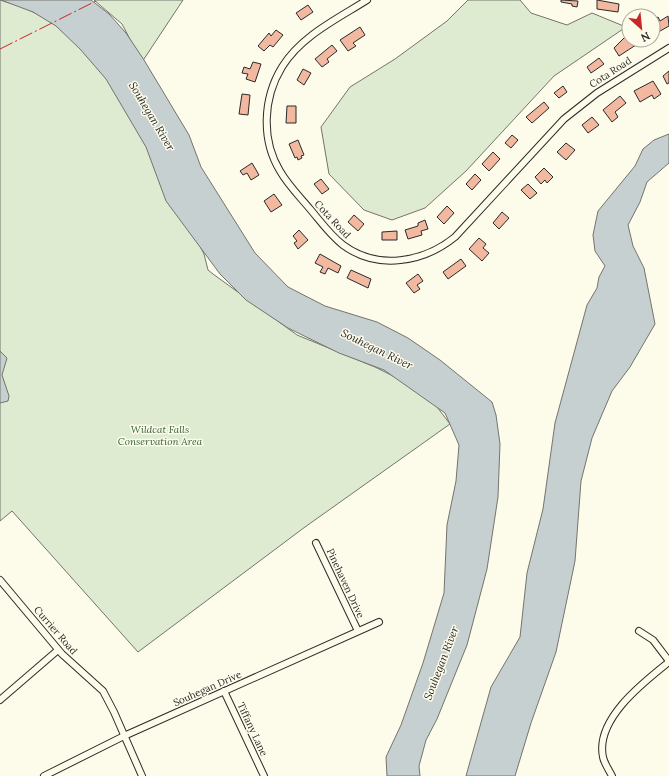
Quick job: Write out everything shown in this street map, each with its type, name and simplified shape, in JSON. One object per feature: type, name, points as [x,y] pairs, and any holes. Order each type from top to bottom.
[{"type":"street","name":"Cota Road","points":[[367,0],[314,33],[289,57],[282,67],[272,89],[267,112],[267,124],[270,148],[280,171],[330,233],[344,246],[355,252],[385,261],[395,262],[417,258],[447,244],[564,119],[597,92],[669,48]]},
{"type":"street","name":"Pinehaven Drive","points":[[316,543],[358,631]]},
{"type":"street","name":"Currier Road","points":[[0,580],[58,650],[103,691],[142,776]]},
{"type":"street","name":"Souhegan Drive","points":[[44,776],[124,736],[379,622]]},
{"type":"street","points":[[612,776],[603,758],[602,750],[602,741],[608,726],[634,691],[669,661],[652,640],[638,631]]},
{"type":"street","points":[[0,700],[58,650]]},
{"type":"street","name":"Tiffany Lane","points":[[224,691],[264,776]]},
{"type":"green space","name":"Wildcat Falls Conservation Area","points":[[0,0],[23,7],[47,19],[72,38],[108,80],[130,118],[149,144],[204,254],[208,270],[297,335],[375,367],[415,387],[434,403],[450,424],[305,527],[138,652],[12,511],[0,521]]},
{"type":"green space","points":[[94,0],[183,0],[142,62],[122,24]]},
{"type":"green space","points":[[468,0],[520,0],[531,13],[567,25],[592,13],[621,25],[621,30],[554,76],[466,171],[425,208],[392,220],[364,210],[329,174],[321,127],[350,87],[395,59],[447,21]]},
{"type":"water","name":"Souhegan River","points":[[1,0],[91,0],[109,14],[126,33],[144,60],[189,135],[201,167],[255,253],[288,287],[325,306],[377,322],[408,338],[440,360],[492,402],[496,415],[500,444],[498,497],[487,569],[467,645],[437,719],[426,740],[419,766],[420,776],[387,776],[386,757],[401,725],[423,663],[444,593],[447,525],[456,481],[459,445],[445,413],[384,370],[339,353],[288,328],[246,300],[220,274],[166,201],[146,147],[106,79],[80,49],[56,26],[33,12]]},
{"type":"water","points":[[669,134],[669,163],[647,182],[640,202],[628,225],[633,246],[644,268],[655,324],[630,367],[612,391],[592,438],[581,481],[575,561],[556,652],[531,723],[515,776],[466,776],[491,687],[520,637],[527,573],[543,509],[555,423],[587,305],[597,288],[599,277],[605,266],[595,251],[593,235],[598,211],[635,166],[643,149],[654,140]]},
{"type":"water","points":[[0,351],[7,358],[2,375],[9,396],[8,401],[0,403]]},
{"type":"building","points":[[561,0],[578,1],[577,7],[572,6],[572,4],[561,2]]},
{"type":"building","points":[[597,0],[619,4],[618,12],[597,9]]},
{"type":"building","points":[[308,5],[313,12],[301,20],[296,13]]},
{"type":"building","points":[[668,16],[669,26],[661,30],[661,20]]},
{"type":"building","points":[[360,27],[365,35],[353,43],[356,46],[348,51],[340,40]]},
{"type":"building","points":[[276,30],[283,35],[273,47],[270,45],[264,51],[258,46],[269,33],[271,36]]},
{"type":"building","points":[[621,41],[621,48],[631,48],[619,56],[614,48]]},
{"type":"building","points":[[332,45],[337,51],[327,59],[329,62],[322,67],[315,59]]},
{"type":"building","points":[[599,58],[604,64],[591,73],[587,67]]},
{"type":"building","points":[[253,62],[261,64],[255,82],[246,79],[248,74],[242,73],[244,67],[250,69]]},
{"type":"building","points":[[303,69],[311,73],[304,85],[297,80]]},
{"type":"building","points":[[669,71],[669,83],[667,84],[663,76]]},
{"type":"building","points":[[653,81],[661,94],[654,99],[652,95],[640,102],[634,91]]},
{"type":"building","points":[[563,86],[567,92],[559,98],[554,93]]},
{"type":"building","points":[[242,94],[250,95],[248,115],[239,114]]},
{"type":"building","points":[[620,96],[626,103],[615,112],[618,117],[612,122],[603,110]]},
{"type":"building","points":[[544,102],[549,108],[532,123],[526,117]]},
{"type":"building","points":[[287,106],[296,106],[296,123],[286,123]]},
{"type":"building","points":[[592,117],[599,125],[588,133],[582,125]]},
{"type":"building","points":[[512,135],[518,140],[511,148],[505,143]]},
{"type":"building","points":[[298,140],[304,155],[298,160],[297,157],[295,158],[289,144]]},
{"type":"building","points":[[566,143],[575,150],[566,160],[557,152]]},
{"type":"building","points":[[493,152],[500,159],[489,171],[482,164]]},
{"type":"building","points":[[252,163],[259,175],[251,180],[247,173],[243,175],[240,171]]},
{"type":"building","points":[[544,168],[553,177],[547,183],[545,180],[541,184],[535,177]]},
{"type":"building","points":[[475,174],[481,180],[472,190],[466,184]]},
{"type":"building","points":[[321,179],[329,189],[322,194],[314,184]]},
{"type":"building","points":[[528,184],[537,193],[530,199],[521,190]]},
{"type":"building","points":[[274,194],[282,205],[271,212],[264,201]]},
{"type":"building","points":[[447,206],[454,213],[444,224],[437,217]]},
{"type":"building","points":[[502,212],[509,218],[499,229],[493,223]]},
{"type":"building","points":[[354,215],[364,224],[358,231],[348,222]]},
{"type":"building","points":[[425,220],[428,229],[421,231],[422,235],[408,239],[405,230],[418,226],[418,223]]},
{"type":"building","points":[[299,230],[308,240],[298,249],[294,243],[297,241],[293,236]]},
{"type":"building","points":[[397,231],[397,240],[382,240],[382,232]]},
{"type":"building","points":[[479,238],[486,244],[483,248],[489,253],[482,261],[469,249]]},
{"type":"building","points":[[320,254],[341,266],[338,273],[328,268],[325,274],[320,272],[323,267],[315,263]]},
{"type":"building","points":[[461,259],[466,266],[448,279],[443,272]]},
{"type":"building","points":[[351,270],[371,279],[368,288],[347,278]]},
{"type":"building","points":[[418,274],[423,281],[417,285],[420,289],[414,293],[406,283]]},
{"type":"power","points":[[0,49],[98,0]]}]
